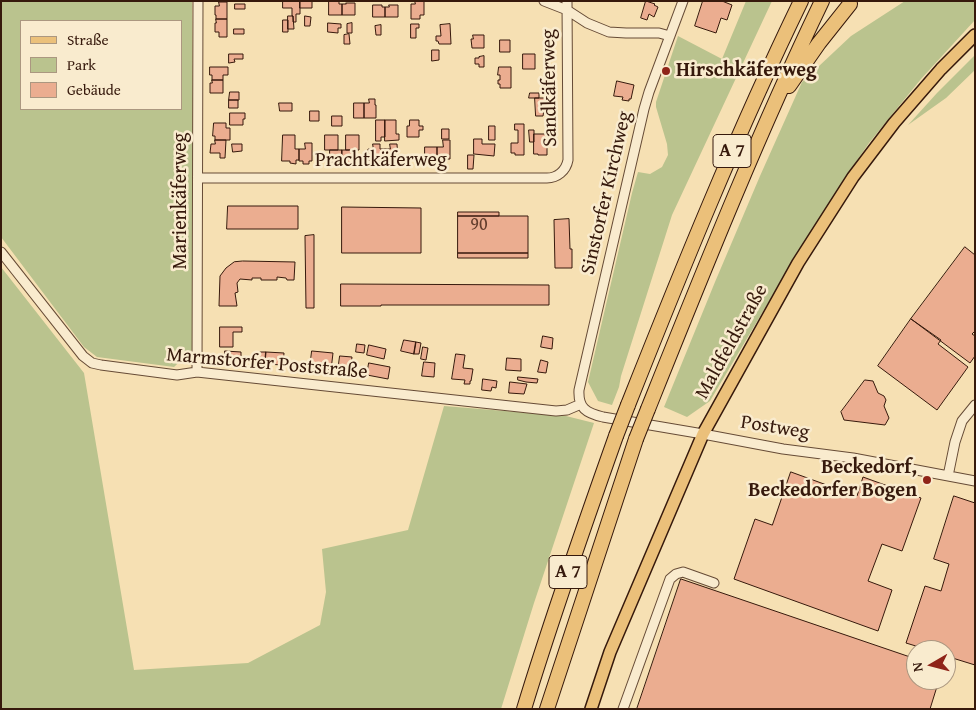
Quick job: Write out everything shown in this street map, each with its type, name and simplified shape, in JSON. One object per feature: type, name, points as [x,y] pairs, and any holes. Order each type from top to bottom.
[{"type":"highway","points":[[780,44],[793,1]]},
{"type":"highway","name":"A 7","points":[[524,709],[540,654],[628,405],[724,168],[801,1]]},
{"type":"highway","name":"A 7","points":[[547,709],[636,439],[703,272],[770,113],[822,1]]},
{"type":"highway","points":[[770,113],[812,52],[850,4]]},
{"type":"main road","name":"Maldfeldstraße","points":[[591,709],[610,652],[703,434],[798,263],[853,177],[900,116],[941,68],[975,35]]},
{"type":"street","name":"Marienkäferweg","points":[[197,372],[198,1]]},
{"type":"street","points":[[544,1],[567,6],[587,23],[609,32],[626,34],[659,33],[670,36]]},
{"type":"street","name":"Sinstorfer Kirchweg","points":[[580,401],[579,390],[644,109],[683,1]]},
{"type":"street","name":"Sandkäferweg","points":[[561,173],[567,166],[568,160],[567,6]]},
{"type":"street","name":"Prachtkäferweg","points":[[198,178],[550,178],[561,173]]},
{"type":"street","name":"Marmstorfer Poststraße","points":[[1,252],[83,356],[92,363],[177,375],[197,372],[556,411],[567,410],[580,401]]},
{"type":"street","name":"Postweg","points":[[580,401],[585,410],[592,415],[783,449],[853,458],[975,481]]},
{"type":"street","points":[[948,476],[955,442],[962,421],[975,404]]},
{"type":"street","points":[[623,709],[670,579],[676,574],[683,572],[714,583]]},
{"type":"green space","points":[[1,1],[192,1],[194,348],[174,367],[97,357],[84,347],[1,237]]},
{"type":"green space","points":[[746,1],[772,1],[672,215],[612,405],[598,401],[588,382],[632,193],[638,172],[650,174],[662,167],[668,155],[656,102],[678,36],[722,59]]},
{"type":"green space","points":[[905,1],[975,1],[975,20],[921,79],[869,143],[794,259],[710,401],[687,417],[664,407],[760,176],[802,82],[851,36]]},
{"type":"green space","points":[[975,55],[975,70],[946,98],[908,125],[937,93]]},
{"type":"green space","points":[[1,267],[84,373],[134,670],[248,663],[320,625],[326,592],[322,549],[408,530],[444,406],[566,416],[594,423],[501,709],[1,709]]},
{"type":"building","points":[[283,1],[300,1],[300,14],[296,14],[296,22],[293,22],[292,8],[283,8]]},
{"type":"building","points":[[300,1],[312,1],[312,8],[300,8]]},
{"type":"building","points":[[329,1],[339,1],[339,4],[342,4],[342,15],[329,15]]},
{"type":"building","points":[[415,1],[424,1],[424,15],[420,15],[420,19],[411,19],[411,4],[415,4]]},
{"type":"building","points":[[646,1],[658,7],[654,17],[649,14],[647,20],[641,18]]},
{"type":"building","points":[[703,1],[722,1],[732,5],[727,20],[721,18],[716,33],[695,26]]},
{"type":"building","points":[[219,2],[227,2],[227,19],[216,19],[215,6],[219,6]]},
{"type":"building","points":[[355,3],[355,15],[342,15],[342,4]]},
{"type":"building","points":[[235,4],[245,4],[245,9],[235,9]]},
{"type":"building","points":[[373,5],[385,7],[385,17],[373,17]]},
{"type":"building","points":[[389,5],[398,5],[398,17],[385,17],[385,7],[389,7]]},
{"type":"building","points":[[288,16],[293,16],[294,29],[288,29]]},
{"type":"building","points":[[305,16],[311,17],[310,26],[305,26]]},
{"type":"building","points":[[216,19],[227,19],[227,37],[219,37],[219,32],[215,32]]},
{"type":"building","points":[[283,20],[288,20],[288,32],[283,32]]},
{"type":"building","points":[[328,23],[341,24],[341,28],[338,28],[338,33],[328,32]]},
{"type":"building","points":[[352,23],[352,33],[347,33],[347,24]]},
{"type":"building","points":[[411,24],[419,24],[419,28],[416,28],[416,38],[411,38]]},
{"type":"building","points":[[450,24],[451,44],[439,44],[436,41],[436,36],[441,36],[440,25]]},
{"type":"building","points":[[381,25],[381,35],[376,35],[375,26]]},
{"type":"building","points":[[234,29],[244,29],[244,34],[234,34]]},
{"type":"building","points":[[349,34],[350,44],[344,44],[344,35]]},
{"type":"building","points":[[473,35],[484,35],[484,48],[472,48],[471,39],[473,39]]},
{"type":"building","points":[[500,40],[510,40],[510,52],[500,52]]},
{"type":"building","points":[[432,50],[439,50],[439,60],[432,61]]},
{"type":"building","points":[[229,54],[243,54],[243,59],[234,59],[235,62],[229,63]]},
{"type":"building","points":[[523,54],[535,54],[535,69],[523,69]]},
{"type":"building","points":[[484,56],[484,67],[479,67],[479,64],[475,64],[475,58]]},
{"type":"building","points":[[210,67],[228,67],[228,75],[223,75],[223,80],[212,80]]},
{"type":"building","points":[[499,67],[511,67],[511,88],[500,88],[500,84],[498,84],[498,80],[500,80],[500,75],[498,75]]},
{"type":"building","points":[[212,80],[223,80],[223,93],[210,93],[210,83],[212,83]]},
{"type":"building","points":[[617,81],[634,85],[629,101],[622,100],[623,97],[614,96]]},
{"type":"building","points":[[230,92],[239,92],[239,100],[229,100]]},
{"type":"building","points":[[530,93],[539,93],[539,98],[529,98]]},
{"type":"building","points":[[535,98],[549,98],[549,110],[544,110],[543,116],[536,116]]},
{"type":"building","points":[[369,99],[375,99],[376,118],[364,118],[364,103],[369,103]]},
{"type":"building","points":[[229,100],[238,100],[238,108],[229,108]]},
{"type":"building","points":[[279,103],[292,103],[292,111],[280,111]]},
{"type":"building","points":[[354,103],[364,103],[364,118],[354,118]]},
{"type":"building","points":[[310,111],[319,111],[319,121],[310,121]]},
{"type":"building","points":[[230,113],[245,113],[243,125],[230,125]]},
{"type":"building","points":[[332,116],[342,116],[342,126],[332,126]]},
{"type":"building","points":[[376,120],[385,120],[385,137],[381,137],[381,141],[376,141]]},
{"type":"building","points":[[385,120],[396,120],[396,134],[399,134],[399,140],[385,141]]},
{"type":"building","points":[[410,120],[419,120],[419,126],[423,126],[423,130],[419,130],[419,137],[407,137],[407,126],[409,126]]},
{"type":"building","points":[[214,123],[226,123],[226,128],[230,128],[230,140],[215,140],[215,136],[213,136]]},
{"type":"building","points":[[515,124],[524,124],[524,155],[511,153],[511,143],[518,143],[518,130],[515,130]]},
{"type":"building","points":[[489,126],[495,126],[495,140],[489,140]]},
{"type":"building","points":[[442,129],[449,129],[449,139],[442,139]]},
{"type":"building","points":[[529,130],[534,130],[534,142],[530,142]]},
{"type":"building","points":[[534,134],[547,134],[547,137],[549,137],[549,141],[547,141],[547,155],[534,154]]},
{"type":"building","points":[[283,135],[295,135],[295,149],[299,149],[299,160],[296,160],[296,164],[290,163],[290,161],[282,161]]},
{"type":"building","points":[[325,135],[338,135],[338,150],[325,150]]},
{"type":"building","points":[[346,135],[359,135],[359,150],[346,150]]},
{"type":"building","points":[[474,139],[482,139],[482,144],[495,144],[494,156],[474,154]]},
{"type":"building","points":[[215,140],[226,140],[225,158],[220,158],[220,153],[210,153],[211,144],[215,144]]},
{"type":"building","points":[[443,140],[450,140],[450,159],[437,157],[437,147],[443,147]]},
{"type":"building","points":[[305,143],[312,143],[312,161],[309,161],[309,164],[303,164],[303,161],[299,161],[299,149],[305,149]]},
{"type":"building","points":[[232,144],[242,144],[242,151],[233,152]]},
{"type":"building","points":[[373,144],[380,144],[380,149],[385,149],[385,161],[376,163],[376,161],[368,161],[368,149],[373,149]]},
{"type":"building","points":[[390,144],[397,144],[398,161],[395,161],[395,163],[385,161],[385,149],[390,149]]},
{"type":"building","points":[[425,147],[437,147],[437,157],[433,157],[433,161],[425,159]]},
{"type":"building","points":[[330,150],[342,150],[342,165],[333,165],[333,162],[330,162]]},
{"type":"building","points":[[342,150],[355,150],[353,166],[342,165]]},
{"type":"building","points":[[468,155],[474,155],[473,169],[468,169]]},
{"type":"building","points":[[228,206],[298,206],[298,229],[227,229]]},
{"type":"building","points":[[342,207],[421,208],[421,253],[342,253]]},
{"type":"building","points":[[458,212],[499,212],[499,216],[458,216]]},
{"type":"building","points":[[458,216],[528,216],[528,253],[458,253]]},
{"type":"building","points":[[569,219],[572,268],[555,268],[554,220]]},
{"type":"building","points":[[314,235],[314,308],[306,308],[305,236]]},
{"type":"building","points":[[965,247],[975,255],[975,331],[972,334],[975,336],[975,356],[970,363],[911,319]]},
{"type":"building","points":[[458,253],[528,253],[528,258],[458,258]]},
{"type":"building","points":[[234,262],[295,262],[294,280],[277,277],[277,280],[261,280],[261,278],[252,278],[252,280],[240,279],[237,283],[238,292],[235,293],[237,306],[219,306],[220,276]]},
{"type":"building","points":[[341,284],[549,285],[549,305],[341,306]]},
{"type":"building","points":[[911,319],[941,340],[938,344],[968,367],[937,410],[878,366]]},
{"type":"building","points":[[220,327],[242,327],[242,332],[233,332],[233,347],[220,347]]},
{"type":"building","points":[[543,336],[553,338],[552,349],[541,347]]},
{"type":"building","points":[[404,340],[416,342],[414,354],[401,351]]},
{"type":"building","points":[[416,342],[421,343],[419,354],[414,354]]},
{"type":"building","points":[[357,344],[365,345],[364,353],[356,352]]},
{"type":"building","points":[[369,345],[386,349],[384,359],[367,355]]},
{"type":"building","points":[[423,347],[428,348],[426,360],[421,359]]},
{"type":"building","points":[[225,351],[241,352],[241,365],[225,364]]},
{"type":"building","points":[[312,351],[333,353],[331,370],[310,368]]},
{"type":"building","points":[[258,352],[266,352],[265,363],[257,362]]},
{"type":"building","points":[[266,352],[284,353],[283,365],[265,364]]},
{"type":"building","points":[[456,354],[465,355],[463,368],[473,369],[470,384],[464,384],[465,380],[452,379]]},
{"type":"building","points":[[340,356],[352,357],[350,372],[338,371]]},
{"type":"building","points":[[507,358],[521,359],[521,371],[506,370]]},
{"type":"building","points":[[541,360],[548,362],[546,373],[538,372]]},
{"type":"building","points":[[424,362],[435,363],[434,377],[422,376]]},
{"type":"building","points":[[369,363],[390,367],[388,379],[367,375]]},
{"type":"building","points":[[518,377],[538,379],[537,383],[526,382],[518,380]]},
{"type":"building","points":[[483,379],[497,381],[496,388],[492,387],[491,391],[482,390]]},
{"type":"building","points":[[865,380],[873,381],[878,393],[884,396],[886,400],[884,406],[889,418],[885,425],[844,420],[841,412]]},
{"type":"building","points":[[510,382],[527,384],[524,394],[509,393]]},
{"type":"building","points":[[791,472],[857,496],[863,477],[921,498],[902,551],[882,544],[868,581],[892,590],[878,631],[734,579],[755,519],[772,525]]},
{"type":"building","points":[[954,496],[975,503],[975,665],[956,659],[956,640],[907,640],[925,586],[941,591],[949,564],[934,559]]},
{"type":"building","points":[[681,579],[906,656],[906,690],[936,690],[930,709],[637,709]]},
{"type":"place","name":"Hirschkäferweg","points":[[666,71]]},
{"type":"place","name":"Beckedorf, Beckedorfer Bogen","points":[[927,480]]}]
